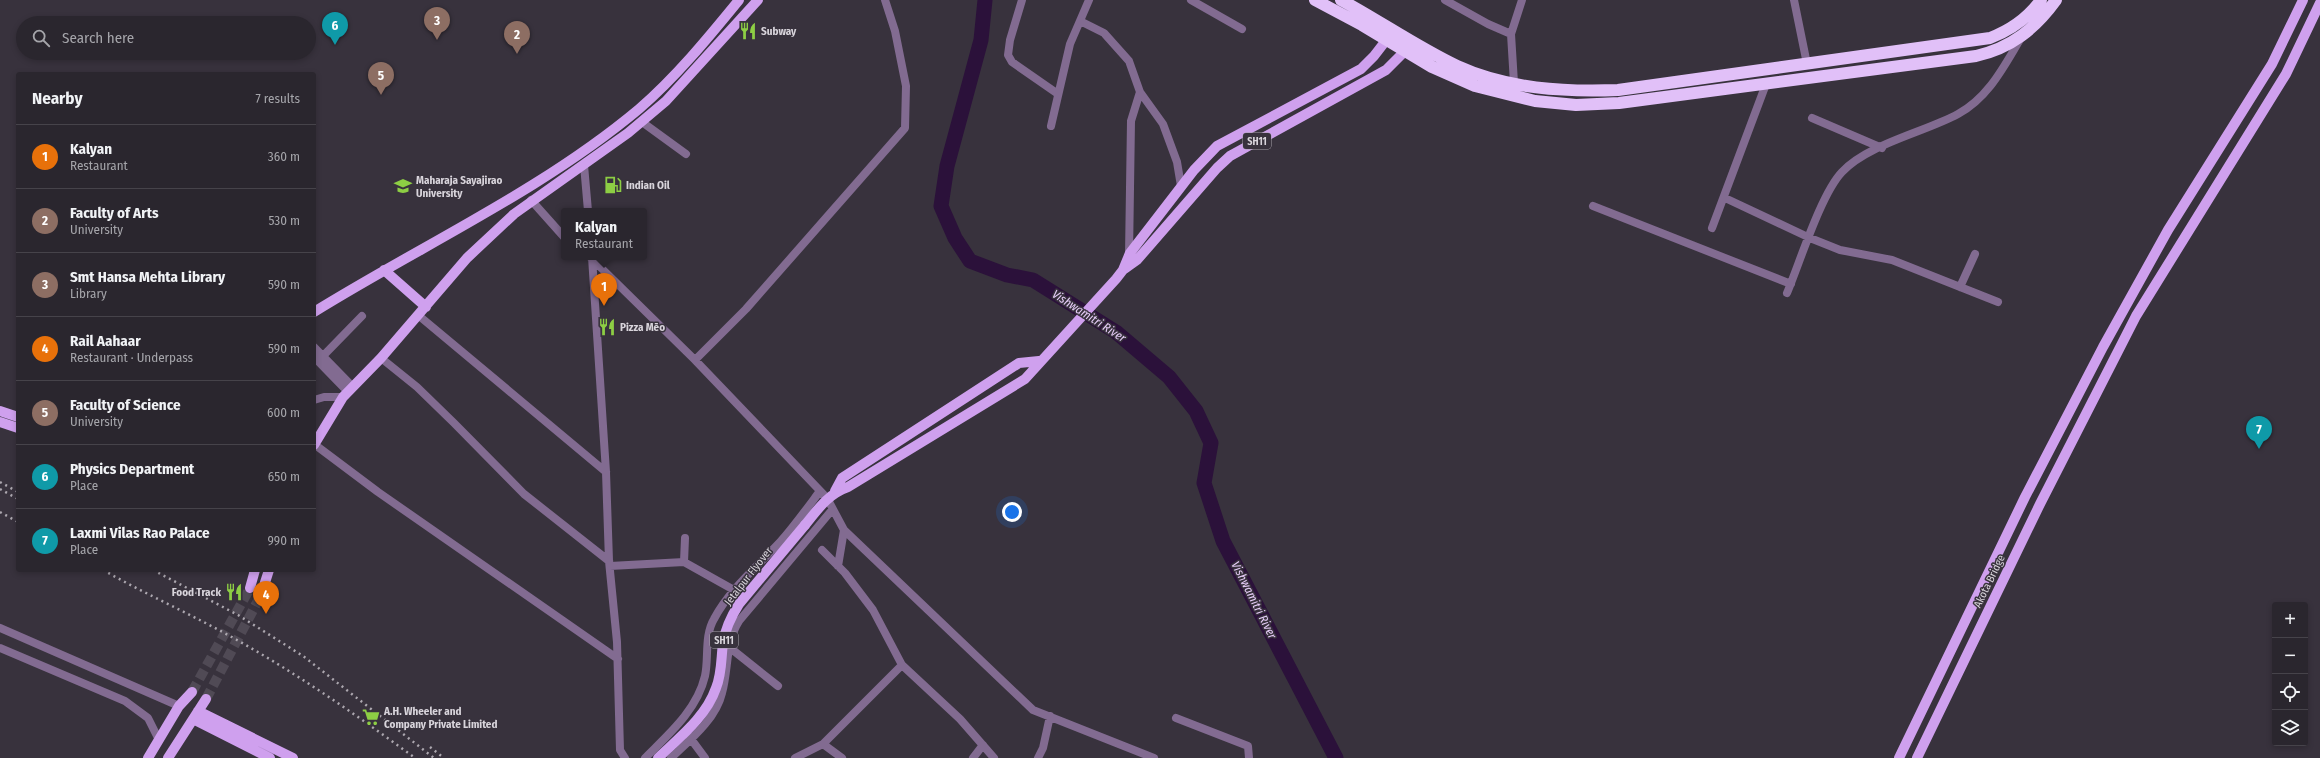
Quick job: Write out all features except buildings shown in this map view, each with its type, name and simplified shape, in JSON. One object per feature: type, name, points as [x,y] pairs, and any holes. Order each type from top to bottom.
[{"type":"highway","points":[[1315,0],[1391,35],[1411,40],[1457,66],[1480,75],[1514,84],[1537,88],[1618,90],[1984,39],[2006,32],[2022,21],[2041,0]]},
{"type":"highway","points":[[1341,0],[1391,35],[1405,51],[1452,78],[1475,86],[1535,101],[1576,105],[1619,103],[1976,56],[1993,52],[2014,43],[2044,17],[2056,0]]},
{"type":"main road","points":[[316,311],[384,270],[489,211],[581,152],[638,110],[655,95],[705,42],[739,0]]},
{"type":"main road","points":[[316,441],[348,392],[381,358],[426,307],[466,258],[531,200],[584,165],[642,122],[684,84],[758,0]]},
{"type":"main road","points":[[1899,758],[2025,497],[2119,316],[2168,230],[2272,64],[2303,0]]},
{"type":"main road","name":"Akota Bridge","points":[[1917,758],[2040,504],[2136,316],[2286,74],[2320,3]]},
{"type":"main road","points":[[1123,270],[1129,255],[1205,157],[1218,146],[1361,69],[1391,35]]},
{"type":"main road","name":"SH11","points":[[828,493],[848,487],[1025,380],[1039,362],[1123,270],[1137,260],[1217,168],[1230,156],[1386,70],[1405,51],[1411,40]]},
{"type":"main road","points":[[384,270],[426,307]]},
{"type":"main road","name":"Jetalpur Flyover","points":[[658,758],[687,730],[710,703],[717,687],[723,641],[733,614],[739,604],[805,526],[828,493],[842,478],[1019,363],[1039,362]]},
{"type":"main road","points":[[0,410],[16,416]]},
{"type":"main road","points":[[316,435],[329,421]]},
{"type":"main road","points":[[0,422],[16,427]]},
{"type":"main road","points":[[250,588],[254,572]]},
{"type":"main road","points":[[261,595],[268,572]]},
{"type":"main road","points":[[148,758],[179,706],[192,692]]},
{"type":"main road","points":[[168,758],[206,699]]},
{"type":"main road","points":[[196,715],[291,757]]},
{"type":"main road","points":[[196,715],[270,758]]},
{"type":"street","points":[[695,360],[746,309],[905,128],[906,86],[895,31],[885,0]]},
{"type":"street","points":[[1022,0],[1010,40],[1008,55],[1012,62],[1058,94]]},
{"type":"street","points":[[1051,126],[1070,44],[1089,0]]},
{"type":"street","points":[[1191,0],[1242,29]]},
{"type":"street","points":[[1445,0],[1488,24],[1511,34]]},
{"type":"street","points":[[1514,84],[1511,34],[1522,0]]},
{"type":"street","points":[[1794,0],[1807,64]]},
{"type":"street","points":[[1080,21],[1104,33],[1128,61],[1140,92],[1163,124],[1177,162],[1181,186]]},
{"type":"street","points":[[1787,292],[1826,200],[1842,172],[1865,156],[1958,114],[1978,100],[1997,79],[2022,37],[2022,21]]},
{"type":"street","points":[[1712,228],[1725,198],[1766,84]]},
{"type":"street","points":[[1129,255],[1131,121],[1140,92]]},
{"type":"street","points":[[1812,118],[1882,148]]},
{"type":"street","points":[[642,122],[686,154]]},
{"type":"street","points":[[584,165],[588,208]]},
{"type":"street","points":[[1725,198],[1810,238],[1840,250],[1892,260],[1998,302]]},
{"type":"street","points":[[531,200],[561,234]]},
{"type":"street","points":[[1593,206],[1791,284]]},
{"type":"street","points":[[1960,287],[1975,254]]},
{"type":"street","points":[[592,260],[606,472],[610,564],[618,659],[620,750],[625,758]]},
{"type":"street","points":[[594,260],[828,493],[832,510],[844,530],[1033,710],[1154,758]]},
{"type":"street","points":[[418,315],[606,472]]},
{"type":"street","points":[[323,356],[362,316]]},
{"type":"street","points":[[316,349],[323,356],[348,392]]},
{"type":"street","points":[[381,358],[417,387],[524,494],[610,564],[684,562],[734,590]]},
{"type":"street","points":[[316,359],[348,392]]},
{"type":"street","points":[[316,399],[324,396],[348,392]]},
{"type":"street","points":[[316,446],[378,492],[618,659]]},
{"type":"street","points":[[645,758],[679,724],[696,701],[705,675],[707,642],[713,620],[734,590],[828,493]]},
{"type":"street","points":[[671,758],[691,740],[719,702],[722,694],[729,647],[734,630],[743,615],[832,510]]},
{"type":"street","points":[[838,566],[844,530]]},
{"type":"street","points":[[684,562],[685,538]]},
{"type":"street","points":[[822,550],[838,566],[873,610],[902,665],[960,719],[994,758]]},
{"type":"street","points":[[0,628],[179,706]]},
{"type":"street","points":[[729,647],[778,686]]},
{"type":"street","points":[[0,648],[125,701],[148,718],[159,740]]},
{"type":"street","points":[[796,758],[824,744],[902,665]]},
{"type":"street","points":[[1038,758],[1043,748],[1050,716]]},
{"type":"street","points":[[1176,718],[1248,746],[1249,758]]},
{"type":"street","points":[[679,724],[705,758]]},
{"type":"street","points":[[824,744],[842,758]]},
{"type":"street","points":[[973,758],[983,745]]},
{"type":"waterway","name":"Vishwamitri River","points":[[985,0],[981,40],[947,166],[941,206],[955,238],[970,261],[1007,275],[1033,280],[1116,332],[1169,377],[1196,411],[1211,443],[1204,483],[1223,541],[1336,758]]},
{"type":"tunnel","points":[[192,692],[250,588]]},
{"type":"tunnel","points":[[206,699],[261,595]]},
{"type":"railway","points":[[0,482],[16,491]]},
{"type":"railway","points":[[0,489],[16,498]]},
{"type":"railway","points":[[0,512],[16,521]]},
{"type":"railway","points":[[107,572],[260,653],[328,696],[415,758]]},
{"type":"railway","points":[[157,572],[238,615],[303,656],[434,758]]},
{"type":"railway","points":[[430,747],[444,758]]},
{"type":"place","name":"Subway","points":[[748,31]]},
{"type":"place","name":"Smt Hansa Mehta Library","points":[[437,40]]},
{"type":"place","name":"Physics Department","points":[[335,45]]},
{"type":"place","name":"Faculty of Arts","points":[[517,54]]},
{"type":"place","name":"Faculty of Science","points":[[381,95]]},
{"type":"place","name":"Indian Oil","points":[[613,185]]},
{"type":"place","name":"Maharaja Sayajirao University","points":[[403,186]]},
{"type":"place","name":"Kalyan","points":[[604,306]]},
{"type":"place","name":"Pizza Mēo","points":[[607,327]]},
{"type":"place","name":"Laxmi Vilas Rao Palace","points":[[2259,449]]},
{"type":"place","name":"Food Track","points":[[234,592]]},
{"type":"place","name":"Rail Aahaar","points":[[266,614]]},
{"type":"place","name":"A.H. Wheeler and Company Private Limited","points":[[371,717]]}]
